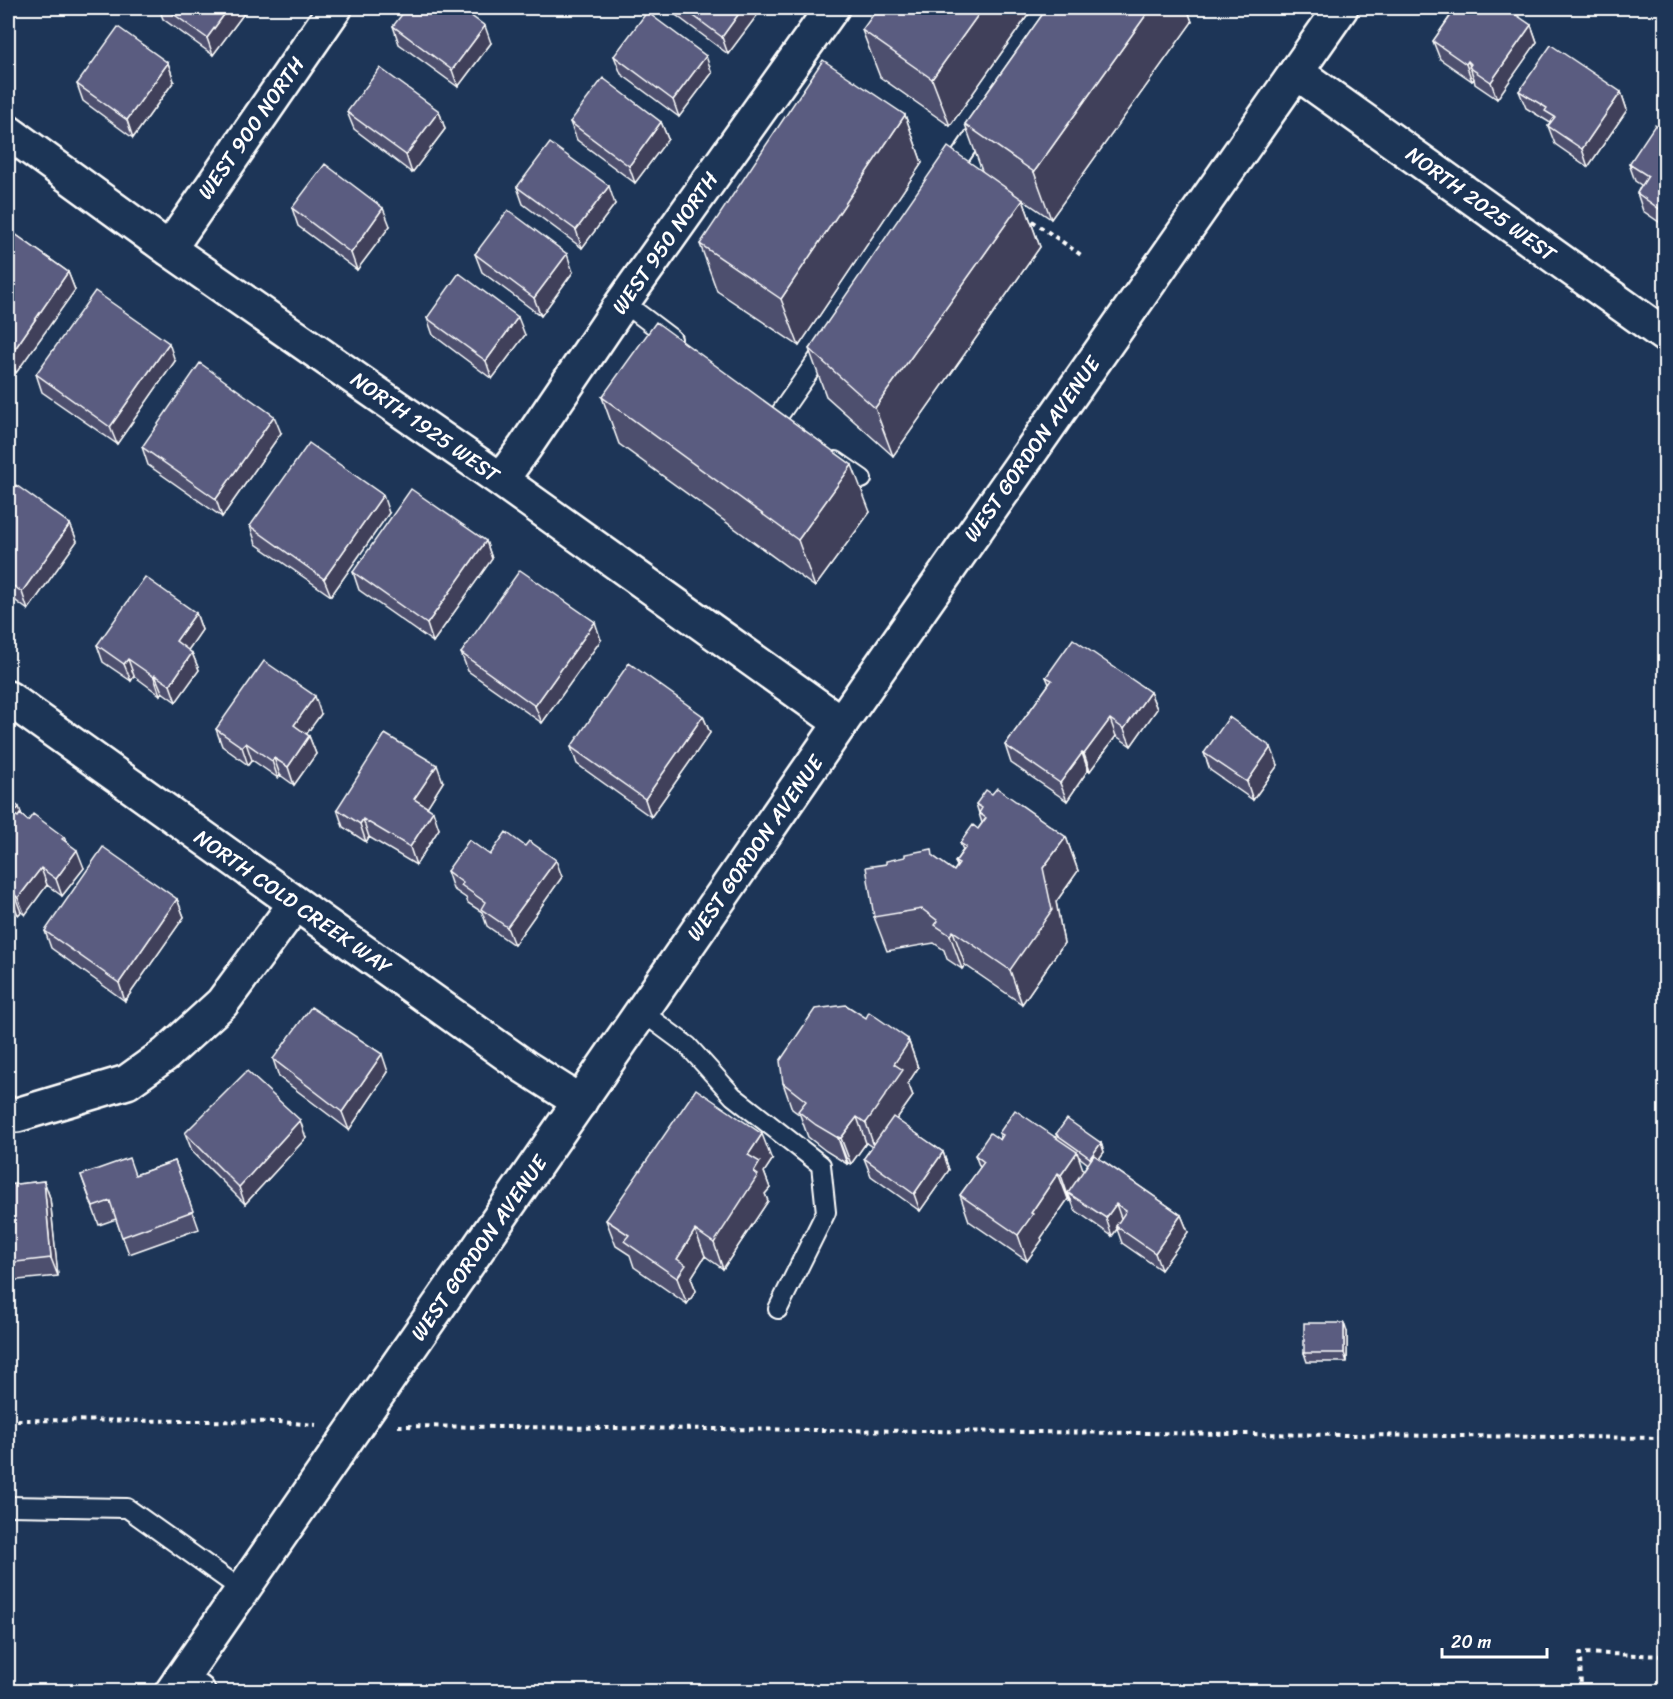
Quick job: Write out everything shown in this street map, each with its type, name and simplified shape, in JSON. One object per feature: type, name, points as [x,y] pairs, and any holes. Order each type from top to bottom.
[{"type":"street","name":"WEST 900 NORTH","points":[[169,249],[335,8]]},
{"type":"street","name":"WEST 950 NORTH","points":[[501,480],[623,302],[832,8]]},
{"type":"street","name":"WEST GORDON AVENUE","points":[[183,1688],[242,1590],[841,723],[1341,8]]},
{"type":"street","name":"NORTH 2025 WEST","points":[[1296,72],[1665,336]]},
{"type":"street","name":"NORTH 1925 WEST","points":[[8,132],[169,249],[501,480],[841,723]]},
{"type":"street","name":"NORTH COLD CREEK WAY","points":[[8,698],[525,1067],[580,1102]]},
{"type":"street","points":[[8,1114],[17,1115],[127,1082],[166,1054],[222,1003],[295,904]]},
{"type":"lane","points":[[937,189],[995,106]]},
{"type":"lane","points":[[623,302],[687,351]]},
{"type":"lane","points":[[795,431],[772,414],[837,332]]},
{"type":"lane","points":[[824,452],[862,479]]},
{"type":"lane","points":[[642,1012],[688,1046],[733,1096],[821,1165],[826,1212],[778,1309]]},
{"type":"lane","points":[[8,1506],[127,1508],[242,1590]]},
{"type":"path","points":[[1018,211],[1084,257]]},
{"type":"path","points":[[8,1420],[280,1422],[297,1425]]},
{"type":"path","points":[[420,1426],[1665,1438]]},
{"type":"path","points":[[1581,1692],[1580,1653],[1665,1656]]},
{"type":"building","points":[[165,8],[229,8],[207,38]]},
{"type":"building","points":[[407,8],[460,8],[485,26],[452,70],[393,26]]},
{"type":"building","points":[[683,8],[743,8],[722,37]]},
{"type":"building","points":[[878,8],[983,8],[932,79],[862,30]]},
{"type":"building","points":[[1047,8],[1151,8],[1034,172],[965,124]]},
{"type":"building","points":[[1454,8],[1506,8],[1531,25],[1491,82],[1469,67],[1471,64],[1468,61],[1466,64],[1433,41]]},
{"type":"building","points":[[647,12],[706,56],[673,100],[614,56]]},
{"type":"building","points":[[118,27],[168,63],[127,120],[77,84]]},
{"type":"building","points":[[1551,45],[1621,92],[1582,149],[1548,126],[1555,117],[1545,111],[1547,108],[1519,91]]},
{"type":"building","points":[[823,60],[905,115],[781,299],[700,244]]},
{"type":"building","points":[[380,68],[439,111],[406,155],[347,112]]},
{"type":"building","points":[[603,78],[661,122],[629,166],[570,122]]},
{"type":"building","points":[[1655,125],[1665,132],[1665,213],[1637,193],[1648,176],[1629,164]]},
{"type":"building","points":[[550,143],[609,186],[576,230],[517,187]]},
{"type":"building","points":[[948,147],[1023,200],[875,408],[809,349]]},
{"type":"building","points":[[325,164],[383,208],[351,253],[292,208]]},
{"type":"building","points":[[508,210],[567,254],[534,298],[475,254]]},
{"type":"building","points":[[8,229],[68,272],[10,356],[8,354]]},
{"type":"building","points":[[459,273],[518,317],[486,361],[427,318]]},
{"type":"building","points":[[95,291],[169,343],[110,427],[36,374]]},
{"type":"building","points":[[656,322],[852,465],[798,540],[602,397]]},
{"type":"building","points":[[200,363],[274,416],[216,499],[142,447]]},
{"type":"building","points":[[309,443],[383,495],[324,579],[250,526]]},
{"type":"building","points":[[16,485],[70,524],[22,592],[8,582],[8,497]]},
{"type":"building","points":[[411,489],[486,541],[427,624],[353,572]]},
{"type":"building","points":[[520,570],[595,622],[535,706],[461,653]]},
{"type":"building","points":[[145,577],[196,613],[176,641],[192,653],[170,685],[128,659],[124,664],[97,645]]},
{"type":"building","points":[[1073,639],[1150,692],[1124,729],[1110,719],[1060,783],[1005,745],[1052,680],[1046,677]]},
{"type":"building","points":[[264,661],[315,696],[294,725],[309,736],[288,767],[274,758],[272,761],[246,743],[242,747],[216,729]]},
{"type":"building","points":[[629,663],[703,716],[645,799],[571,747]]},
{"type":"building","points":[[1229,717],[1271,747],[1247,782],[1204,753]]},
{"type":"building","points":[[385,734],[437,765],[414,799],[433,811],[410,847],[363,819],[360,824],[337,809]]},
{"type":"building","points":[[997,788],[1066,837],[1043,868],[1052,910],[1010,970],[953,931],[950,935],[935,925],[938,921],[922,909],[874,917],[866,867],[886,864],[886,861],[905,857],[905,854],[932,849],[933,856],[954,871],[959,864],[955,862],[966,847],[960,843],[973,825],[978,829],[986,818],[979,813],[982,808],[976,804],[986,790],[992,794]]},
{"type":"building","points":[[8,798],[19,807],[13,814],[18,817],[20,814],[28,821],[33,814],[64,837],[62,839],[77,850],[56,879],[41,868],[18,898],[14,894],[12,898],[8,894]]},
{"type":"building","points":[[506,832],[525,846],[529,841],[556,860],[507,927],[481,909],[485,902],[461,885],[463,883],[447,871],[469,840],[490,855]]},
{"type":"building","points":[[103,847],[177,899],[119,983],[45,931]]},
{"type":"building","points":[[846,1005],[866,1018],[869,1012],[909,1042],[894,1064],[903,1070],[866,1123],[857,1117],[841,1138],[838,1138],[798,1111],[806,1101],[783,1083],[780,1061],[815,1009]]},
{"type":"building","points":[[311,1007],[382,1054],[342,1112],[273,1059]]},
{"type":"building","points":[[247,1071],[300,1120],[239,1187],[185,1133]]},
{"type":"building","points":[[696,1089],[762,1134],[748,1155],[760,1162],[754,1172],[758,1175],[714,1243],[695,1230],[677,1259],[686,1265],[677,1278],[624,1241],[629,1235],[606,1220]]},
{"type":"building","points":[[1015,1110],[1077,1152],[1061,1175],[1058,1173],[1018,1235],[960,1195],[984,1162],[975,1155],[990,1133],[1000,1140],[1003,1135],[999,1133]]},
{"type":"building","points":[[893,1117],[943,1152],[914,1194],[864,1158]]},
{"type":"building","points":[[1067,1119],[1101,1143],[1090,1158],[1056,1134]]},
{"type":"building","points":[[1094,1155],[1181,1215],[1155,1253],[1116,1226],[1126,1211],[1116,1204],[1106,1218],[1068,1193]]},
{"type":"building","points":[[129,1158],[135,1175],[175,1161],[193,1211],[122,1237],[110,1201],[93,1207],[81,1175]]},
{"type":"building","points":[[44,1181],[51,1258],[8,1263],[8,1185]]},
{"type":"building","points":[[1304,1323],[1344,1323],[1344,1353],[1304,1353]]}]
